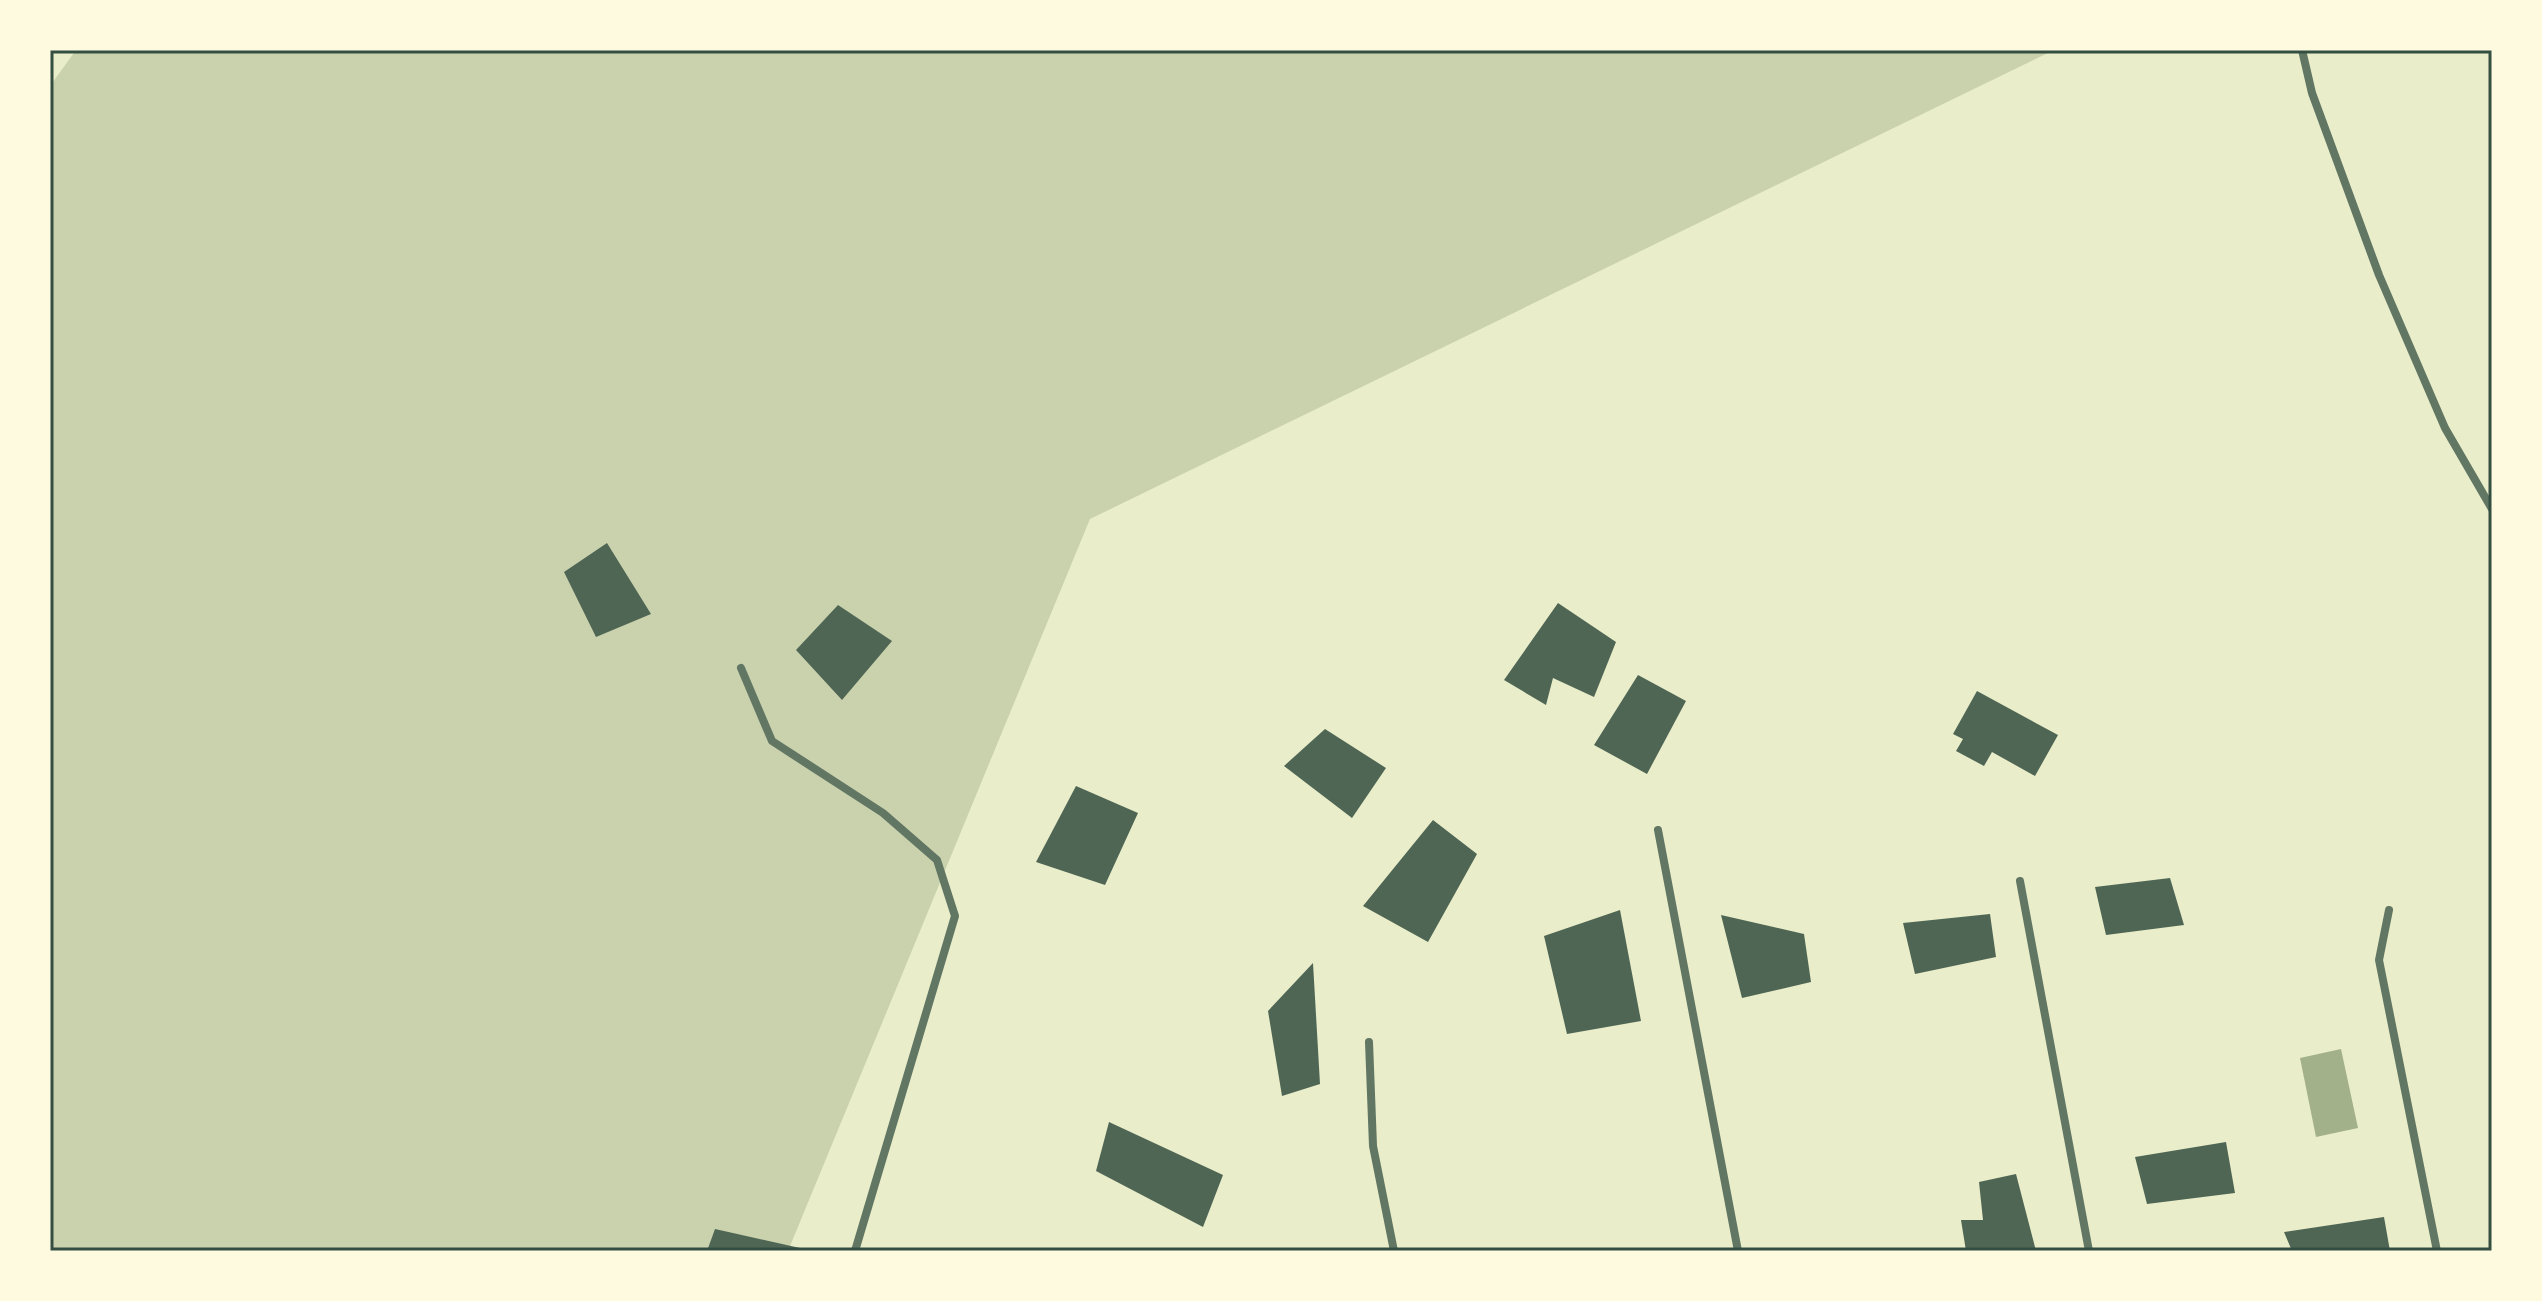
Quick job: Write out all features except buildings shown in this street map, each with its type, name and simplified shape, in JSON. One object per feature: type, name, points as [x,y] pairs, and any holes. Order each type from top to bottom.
[{"type":"street","points":[[2302,50],[2312,93],[2379,275],[2445,428],[2492,509]]},
{"type":"street","points":[[741,668],[772,741],[883,813],[937,860],[955,916],[855,1251]]},
{"type":"street","points":[[1658,830],[1738,1251]]},
{"type":"street","points":[[2020,881],[2089,1251]]},
{"type":"street","points":[[2389,910],[2379,960],[2437,1251]]},
{"type":"street","points":[[1369,1042],[1373,1146],[1394,1251]]},
{"type":"shaded area","points":[[76,50],[2054,50],[1090,519],[788,1251],[50,1251],[50,86]]},
{"type":"shaded area","points":[[2341,1049],[2358,1128],[2316,1137],[2300,1058]]}]
